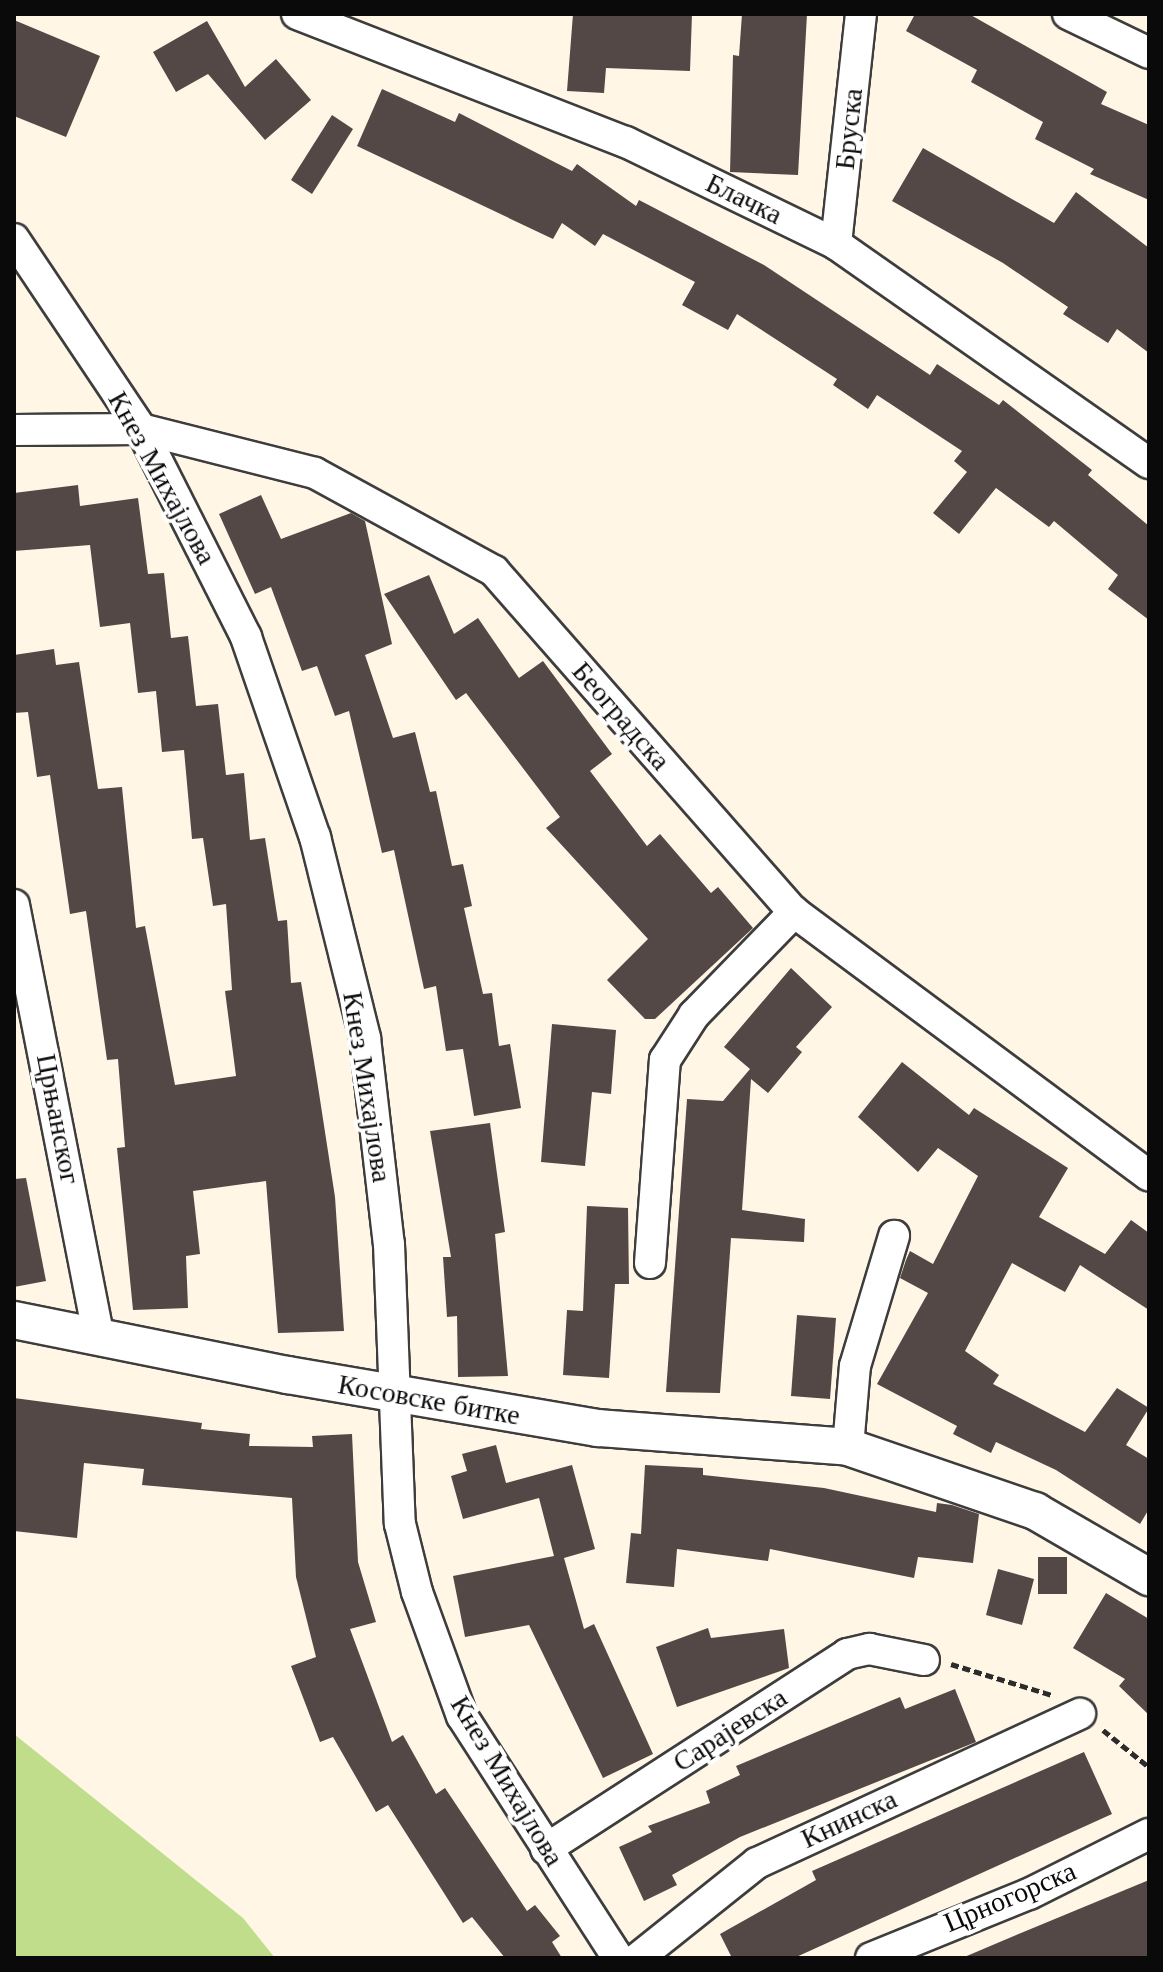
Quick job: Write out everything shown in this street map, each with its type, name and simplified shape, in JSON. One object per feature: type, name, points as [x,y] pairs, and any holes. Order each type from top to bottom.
[{"type":"street","name":"Блачка","points":[[297,14],[626,142],[836,244],[1149,463]]},
{"type":"street","name":"Бруска","points":[[836,244],[861,14]]},
{"type":"street","points":[[1068,14],[1149,53]]},
{"type":"street","name":"Кнез Михајлова","points":[[14,239],[141,429],[246,637],[315,837],[365,1038],[389,1244],[400,1524],[417,1592],[462,1716],[618,1958]]},
{"type":"street","name":"Београдска","points":[[14,430],[141,429],[315,473],[494,571],[794,912],[1149,1176]]},
{"type":"street","name":"Црњанског","points":[[14,905],[98,1335]]},
{"type":"street","points":[[650,1263],[665,1060],[694,1015],[794,912]]},
{"type":"street","points":[[848,1447],[855,1366],[894,1236]]},
{"type":"street","name":"Косовске битке","points":[[14,1320],[397,1394],[598,1428],[848,1447],[1035,1511],[1149,1577]]},
{"type":"street","name":"Сарајевска","points":[[546,1849],[847,1654],[869,1649],[924,1660]]},
{"type":"street","name":"Книнска","points":[[638,1958],[757,1863],[1080,1714]]},
{"type":"street","name":"Црногорска","points":[[871,1958],[1029,1894],[1149,1834]]},
{"type":"green space","points":[[14,1734],[243,1918],[275,1958],[14,1958]]},
{"type":"building","points":[[573,14],[692,14],[690,71],[606,68],[604,93],[567,91]]},
{"type":"building","points":[[742,14],[807,14],[798,175],[730,172],[733,55],[739,56]]},
{"type":"building","points":[[915,14],[969,14],[1107,92],[1101,104],[1149,125],[1149,200],[1090,174],[1094,169],[1035,139],[1043,122],[971,82],[977,70],[906,31]]},
{"type":"building","points":[[14,20],[100,56],[66,137],[14,116]]},
{"type":"building","points":[[207,21],[245,87],[276,59],[311,100],[265,140],[208,74],[176,92],[153,52]]},
{"type":"building","points":[[382,89],[455,122],[459,113],[572,171],[577,164],[636,206],[639,200],[764,265],[930,375],[937,364],[999,405],[1003,400],[1092,470],[1088,475],[1149,526],[1149,620],[1108,589],[1118,575],[1054,521],[1049,527],[996,488],[959,534],[933,513],[967,472],[954,461],[962,451],[877,395],[868,409],[833,385],[837,379],[737,314],[728,330],[682,305],[695,282],[603,234],[595,246],[562,223],[553,239],[357,146]]},
{"type":"building","points":[[332,115],[353,129],[312,194],[291,180]]},
{"type":"building","points":[[923,148],[1054,223],[1076,192],[1149,248],[1149,353],[1117,329],[1108,343],[1063,314],[1068,307],[1003,263],[892,201]]},
{"type":"building","points":[[78,485],[80,506],[138,498],[148,574],[164,573],[171,638],[188,636],[196,706],[218,704],[226,775],[244,773],[250,840],[265,838],[278,921],[287,920],[291,983],[301,982],[317,1080],[335,1197],[344,1331],[278,1333],[266,1181],[193,1191],[200,1254],[186,1256],[188,1308],[133,1310],[117,1148],[125,1147],[118,1059],[107,1060],[86,911],[70,914],[50,775],[37,777],[28,712],[14,713],[14,655],[54,649],[56,665],[79,662],[98,789],[122,787],[136,928],[145,926],[175,1085],[236,1076],[225,991],[232,990],[226,904],[213,906],[203,838],[192,839],[184,750],[162,752],[156,691],[138,693],[130,623],[100,627],[90,545],[14,551],[14,493]]},
{"type":"building","points":[[261,495],[281,539],[351,513],[365,521],[392,644],[365,655],[393,738],[415,732],[430,792],[436,791],[452,866],[463,864],[472,906],[464,908],[483,994],[492,993],[499,1046],[510,1044],[521,1108],[474,1116],[463,1049],[446,1051],[436,986],[424,989],[394,850],[382,853],[349,711],[335,716],[317,666],[302,671],[271,587],[255,594],[219,514]]},
{"type":"building","points":[[429,575],[454,634],[478,618],[519,678],[543,661],[612,754],[590,771],[647,846],[660,834],[711,893],[718,887],[753,928],[655,1019],[645,1019],[607,980],[648,939],[546,828],[560,817],[466,693],[456,700],[384,594]]},
{"type":"building","points":[[791,968],[832,1007],[796,1047],[802,1052],[768,1093],[751,1079],[742,1210],[805,1219],[804,1242],[731,1238],[720,1393],[666,1392],[687,1099],[723,1101],[750,1069],[724,1047]]},
{"type":"building","points":[[552,1024],[616,1030],[611,1094],[592,1092],[585,1166],[541,1162]]},
{"type":"building","points":[[902,1062],[969,1115],[974,1108],[1068,1168],[1039,1217],[1105,1254],[1131,1220],[1149,1233],[1149,1310],[1080,1265],[1065,1292],[1012,1263],[965,1351],[999,1375],[993,1384],[1085,1432],[1117,1388],[1149,1408],[1126,1445],[1149,1459],[1149,1509],[1140,1524],[1056,1470],[996,1442],[991,1453],[953,1434],[957,1426],[877,1384],[928,1293],[900,1278],[910,1251],[933,1264],[978,1176],[938,1148],[918,1172],[858,1117]]},
{"type":"building","points":[[490,1123],[505,1232],[495,1234],[508,1376],[458,1377],[457,1316],[447,1317],[443,1257],[451,1257],[430,1131]]},
{"type":"building","points":[[26,1178],[46,1281],[14,1287],[14,1179]]},
{"type":"building","points":[[587,1206],[628,1208],[629,1284],[615,1284],[609,1378],[563,1375],[567,1310],[583,1311]]},
{"type":"building","points":[[797,1315],[836,1318],[830,1399],[791,1396]]},
{"type":"building","points":[[14,1398],[202,1423],[201,1429],[250,1434],[249,1446],[313,1447],[312,1436],[352,1434],[358,1562],[376,1622],[350,1629],[392,1742],[403,1735],[436,1794],[445,1788],[527,1911],[535,1905],[560,1936],[552,1942],[562,1958],[505,1958],[472,1917],[463,1923],[388,1805],[376,1812],[333,1737],[320,1742],[291,1666],[316,1657],[296,1577],[292,1498],[142,1485],[144,1469],[84,1463],[77,1538],[14,1531]]},
{"type":"building","points":[[496,1445],[506,1483],[572,1465],[595,1549],[564,1558],[584,1629],[594,1624],[653,1754],[603,1778],[529,1625],[465,1637],[453,1576],[554,1556],[539,1498],[463,1519],[451,1476],[467,1471],[462,1454]]},
{"type":"building","points":[[645,1465],[703,1468],[703,1475],[824,1488],[936,1512],[937,1503],[952,1505],[979,1514],[973,1563],[918,1557],[914,1578],[770,1549],[768,1561],[677,1549],[674,1587],[626,1583],[631,1533],[641,1534]]},
{"type":"building","points":[[1038,1557],[1067,1557],[1067,1594],[1038,1594]]},
{"type":"building","points":[[998,1569],[1034,1579],[1022,1625],[986,1615]]},
{"type":"building","points":[[1106,1593],[1149,1619],[1149,1715],[1119,1686],[1125,1679],[1073,1648]]},
{"type":"building","points":[[708,1628],[711,1638],[784,1629],[789,1668],[677,1707],[656,1647]]},
{"type":"building","points":[[955,1689],[976,1742],[740,1837],[672,1875],[677,1885],[644,1901],[619,1847],[652,1832],[648,1826],[710,1803],[706,1791],[740,1775],[736,1766],[900,1697],[905,1709]]},
{"type":"building","points":[[1084,1752],[1112,1814],[794,1958],[732,1958],[720,1934],[816,1880],[812,1871]]},
{"type":"building","points":[[1149,1880],[1149,1958],[962,1958],[1021,1933]]}]
